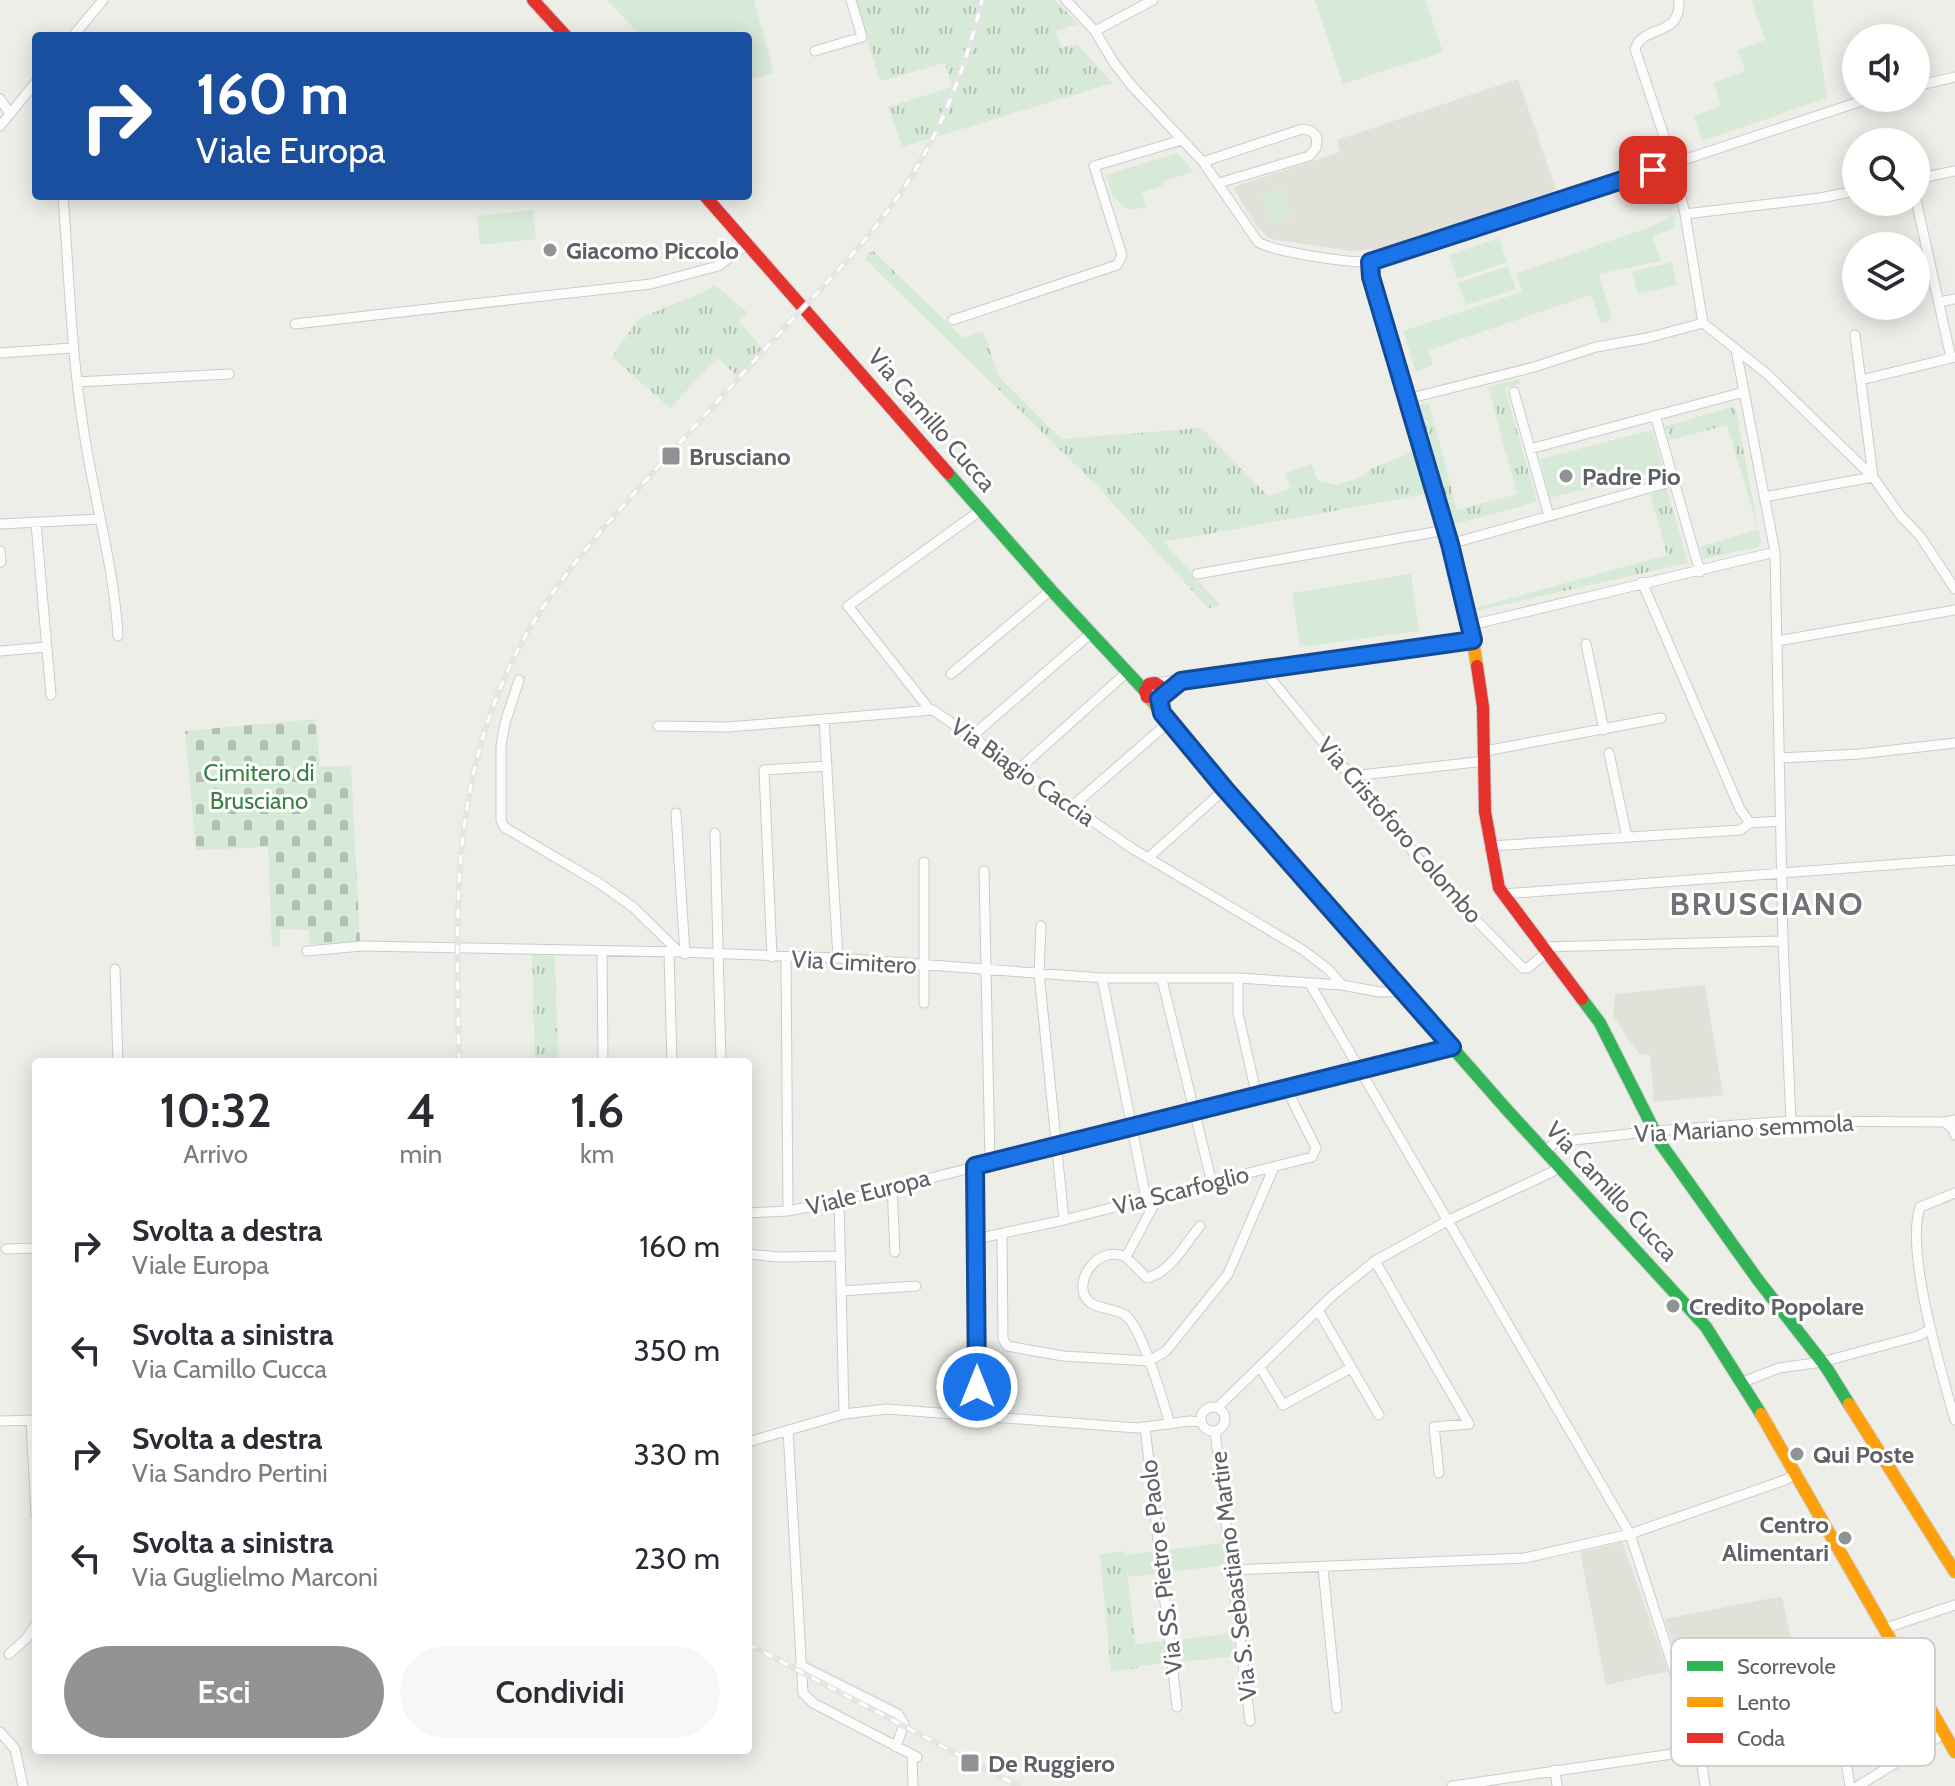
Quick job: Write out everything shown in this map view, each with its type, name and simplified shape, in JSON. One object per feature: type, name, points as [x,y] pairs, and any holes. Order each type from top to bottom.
[{"type":"street","points":[[76,32],[103,0]]},
{"type":"street","points":[[533,0],[562,32]]},
{"type":"street","points":[[815,51],[862,37],[851,0]]},
{"type":"street","points":[[1066,0],[1095,31],[1114,63],[1203,162],[1249,232],[1261,244],[1370,262],[1842,108]]},
{"type":"street","points":[[1095,31],[1153,0]]},
{"type":"street","points":[[1679,0],[1679,11],[1672,24],[1644,36],[1635,49],[1673,163],[1703,323],[1767,374],[1873,477],[1900,515],[1920,536],[1955,589]]},
{"type":"street","points":[[1930,83],[1955,77]]},
{"type":"street","points":[[0,126],[32,87]]},
{"type":"street","points":[[0,99],[10,114]]},
{"type":"street","points":[[1203,162],[1302,129],[1311,131],[1317,137],[1316,148],[1309,156],[1219,183]]},
{"type":"street","points":[[953,320],[1117,265],[1122,255],[1094,166],[1182,140]]},
{"type":"street","points":[[1930,176],[1955,171]]},
{"type":"street","points":[[1685,214],[1842,194]]},
{"type":"street","points":[[63,200],[72,348],[116,603],[118,636]]},
{"type":"street","name":"Via Camillo Cucca","points":[[709,200],[1090,634],[1126,673],[1154,692],[1166,717],[1225,789],[1452,1047],[1706,1327],[1743,1382],[1892,1638]]},
{"type":"street","points":[[1861,380],[1953,358],[1920,216]]},
{"type":"street","points":[[295,324],[651,284],[718,266],[748,244]]},
{"type":"street","points":[[1370,262],[1371,277],[1471,625],[1482,697],[1485,812],[1499,888],[1600,1023],[1655,1131],[1758,1280],[1822,1362],[1955,1572]]},
{"type":"street","points":[[1939,302],[1955,299]]},
{"type":"street","points":[[1407,399],[1534,367],[1596,347],[1703,323]]},
{"type":"street","points":[[1855,335],[1873,477]]},
{"type":"street","points":[[0,353],[72,348]]},
{"type":"street","points":[[1736,350],[1775,552],[1783,941],[1791,1121]]},
{"type":"street","points":[[77,382],[229,374]]},
{"type":"street","points":[[1514,392],[1549,516]]},
{"type":"street","points":[[1530,449],[1744,392]]},
{"type":"street","points":[[1655,415],[1700,572]]},
{"type":"street","points":[[1764,497],[1873,477]]},
{"type":"street","points":[[1197,574],[1448,537],[1549,516],[1674,481]]},
{"type":"street","points":[[930,710],[848,606],[981,510]]},
{"type":"street","points":[[0,524],[100,519]]},
{"type":"street","points":[[36,523],[51,695]]},
{"type":"street","points":[[0,551],[1,562]]},
{"type":"street","points":[[1471,625],[1775,552]]},
{"type":"street","points":[[1642,582],[1740,809],[1750,823]]},
{"type":"street","points":[[951,674],[1051,590]]},
{"type":"street","points":[[1777,641],[1955,610]]},
{"type":"street","points":[[971,737],[1090,634]]},
{"type":"street","points":[[1154,692],[1181,681],[1473,640]]},
{"type":"street","points":[[1586,644],[1604,730]]},
{"type":"street","points":[[0,651],[47,647]]},
{"type":"street","name":"Via Cristoforo Colombo","points":[[1262,668],[1433,876],[1523,968],[1528,968],[1544,950]]},
{"type":"street","points":[[1018,770],[1126,673]]},
{"type":"street","points":[[519,680],[501,746],[501,820],[504,827],[599,883],[633,907],[677,953]]},
{"type":"street","name":"Via Biagio Caccia","points":[[658,726],[716,728],[937,711],[1148,858],[1292,943],[1329,970],[1342,985]]},
{"type":"street","points":[[1076,803],[1166,717]]},
{"type":"street","points":[[1352,776],[1485,756],[1661,718]]},
{"type":"street","points":[[824,719],[838,958]]},
{"type":"street","points":[[1780,758],[1859,754],[1955,743]]},
{"type":"street","points":[[1609,753],[1627,837]]},
{"type":"street","points":[[772,957],[764,770],[827,766]]},
{"type":"street","points":[[1148,858],[1225,789]]},
{"type":"street","points":[[672,1058],[677,953],[676,813]]},
{"type":"street","points":[[1490,846],[1740,830],[1750,823],[1780,821]]},
{"type":"street","points":[[715,833],[721,1058]]},
{"type":"street","points":[[1503,894],[1955,860]]},
{"type":"street","points":[[924,862],[924,1003]]},
{"type":"street","points":[[984,871],[990,1162]]},
{"type":"street","points":[[1041,926],[1039,973],[1064,1220]]},
{"type":"street","points":[[1544,950],[1783,941]]},
{"type":"street","name":"Via Cimitero","points":[[307,951],[362,946],[838,958],[1102,978],[1238,978],[1342,985],[1380,992],[1393,992],[1399,987]]},
{"type":"street","points":[[602,951],[603,1058]]},
{"type":"street","points":[[786,958],[788,1211]]},
{"type":"street","points":[[115,969],[118,1058]]},
{"type":"street","points":[[1102,978],[1146,1198]]},
{"type":"street","points":[[1238,978],[1238,1013],[1257,1097]]},
{"type":"street","points":[[1162,980],[1212,1183]]},
{"type":"street","points":[[1310,984],[1630,1534],[1671,1661]]},
{"type":"street","name":"Viale Europa","points":[[752,1213],[788,1211],[839,1201],[1452,1047]]},
{"type":"street","name":"Via Scarfoglio","points":[[976,1239],[1064,1220],[1312,1157],[1316,1154],[1316,1148],[1287,1090]]},
{"type":"street","name":"Via Mariano semmola","points":[[1546,1150],[1556,1142],[1791,1121],[1950,1121]]},
{"type":"street","points":[[1950,1121],[1955,1135]]},
{"type":"street","points":[[975,1166],[977,1416]]},
{"type":"street","points":[[1218,1407],[1224,1412],[1226,1420],[1215,1431],[1208,1430],[1201,1422],[1201,1414],[1206,1408],[1218,1407],[1318,1310],[1375,1261],[1449,1220],[1560,1166]]},
{"type":"street","points":[[1002,1234],[1003,1339],[1007,1346],[1063,1356],[1149,1361],[1166,1351],[1228,1274],[1274,1167]]},
{"type":"street","points":[[892,1186],[895,1252]]},
{"type":"street","points":[[1955,1193],[1920,1207],[1917,1216],[1919,1266],[1931,1329],[1955,1420]]},
{"type":"street","points":[[1126,1257],[1159,1195]]},
{"type":"street","points":[[839,1201],[844,1414]]},
{"type":"street","points":[[1170,1424],[1149,1361],[1129,1318],[1115,1310],[1091,1304],[1085,1298],[1083,1289],[1095,1259],[1109,1253],[1126,1257],[1142,1275],[1154,1277],[1165,1269],[1200,1226]]},
{"type":"street","points":[[6,1249],[32,1248]]},
{"type":"street","points":[[752,1254],[840,1256]]},
{"type":"street","points":[[1375,1261],[1469,1424],[1434,1427],[1439,1473]]},
{"type":"street","points":[[841,1291],[916,1286]]},
{"type":"street","points":[[1318,1310],[1379,1415]]},
{"type":"street","points":[[1743,1382],[1779,1368],[1822,1362],[1918,1336],[1931,1329]]},
{"type":"street","points":[[1260,1367],[1283,1405],[1351,1368]]},
{"type":"street","points":[[752,1441],[844,1414],[887,1409],[1145,1427],[1201,1422]]},
{"type":"street","points":[[0,1421],[32,1420]]},
{"type":"street","name":"Via SS. Pietro e Paolo","points":[[1145,1427],[1177,1707]]},
{"type":"street","points":[[788,1430],[801,1686],[807,1698],[914,1756],[913,1786]]},
{"type":"street","name":"Via S. Sebastiano Martire","points":[[1215,1431],[1250,1721]]},
{"type":"street","points":[[1232,1570],[1525,1558],[1630,1534],[1785,1480],[1796,1473]]},
{"type":"street","points":[[1323,1568],[1337,1708]]},
{"type":"street","points":[[1886,1628],[1955,1605]]},
{"type":"street","points":[[9,1654],[32,1630]]},
{"type":"street","points":[[800,1665],[898,1714],[904,1724],[896,1747]]},
{"type":"street","name":"Via Camillo Cucca","points":[[1935,1715],[1955,1752]]},
{"type":"street","points":[[0,1732],[15,1749],[23,1786]]},
{"type":"street","points":[[1935,1739],[1945,1733]]},
{"type":"street","points":[[1452,1786],[1500,1782],[1528,1774],[1671,1754]]},
{"type":"street","points":[[1702,1766],[1705,1786]]},
{"type":"street","points":[[1847,1766],[1850,1786]]},
{"type":"street","points":[[1858,1786],[1891,1766]]},
{"type":"street","points":[[1555,1770],[1557,1786]]},
{"type":"street","points":[[1528,1774],[1529,1786]]},
{"type":"shaded area","points":[[1518,79],[1556,190],[1386,248],[1351,251],[1271,239],[1257,227],[1233,187],[1340,152],[1337,140]]},
{"type":"shaded area","points":[[1705,985],[1723,1095],[1654,1102],[1650,1055],[1639,1054],[1613,1016],[1615,994]]},
{"type":"shaded area","points":[[1622,1542],[1668,1671],[1606,1685],[1580,1552]]},
{"type":"shaded area","points":[[1782,1596],[1791,1638],[1671,1638],[1665,1619]]},
{"type":"green space","points":[[607,0],[754,0],[774,73],[752,79],[752,32],[637,32]]},
{"type":"green space","points":[[855,0],[1055,0],[1078,24],[1056,31],[1061,48],[1077,44],[1113,83],[902,147],[888,107],[952,87],[945,63],[880,81]]},
{"type":"green space","points":[[1315,0],[1425,0],[1443,52],[1343,84]]},
{"type":"green space","points":[[1751,0],[1812,0],[1827,98],[1702,141],[1694,116],[1721,106],[1714,83],[1745,71],[1738,50],[1765,40]]},
{"type":"green space","points":[[1177,153],[1194,172],[1163,181],[1164,186],[1142,192],[1146,208],[1127,209],[1112,195],[1106,175]]},
{"type":"green space","points":[[1282,187],[1292,217],[1270,225],[1260,194]]},
{"type":"green space","points":[[533,210],[536,239],[480,245],[477,216]]},
{"type":"green space","points":[[1674,215],[1675,228],[1652,236],[1661,261],[1599,274],[1612,320],[1601,324],[1591,295],[1428,350],[1433,365],[1416,372],[1403,331],[1522,292],[1517,273],[1648,228]]},
{"type":"green space","points":[[1499,238],[1507,262],[1457,279],[1449,255]]},
{"type":"green space","points":[[872,250],[963,338],[983,331],[999,377],[1061,439],[1202,428],[1268,496],[1317,480],[1336,485],[1359,478],[1373,468],[1413,452],[1426,494],[1164,542],[1221,606],[1208,608],[1099,488],[865,259]]},
{"type":"green space","points":[[1672,262],[1677,285],[1638,294],[1632,272]]},
{"type":"green space","points":[[1508,266],[1516,289],[1466,305],[1458,283]]},
{"type":"green space","points":[[715,285],[748,313],[739,322],[763,349],[738,377],[718,358],[670,408],[612,357],[638,319]]},
{"type":"green space","points":[[1519,379],[1520,384],[1505,388],[1537,502],[1448,526],[1415,406],[1429,403],[1457,510],[1517,494],[1488,387]]},
{"type":"green space","points":[[1732,407],[1736,410],[1761,543],[1758,547],[1703,559],[1700,547],[1758,529],[1727,425],[1670,440],[1666,426]]},
{"type":"green space","points":[[1652,430],[1663,469],[1550,498],[1540,459]]},
{"type":"green space","points":[[1312,464],[1317,480],[1290,488],[1285,473]]},
{"type":"green space","points":[[1667,489],[1688,563],[1475,611],[1472,609],[1667,555],[1650,494]]},
{"type":"green space","points":[[1411,574],[1419,631],[1300,647],[1292,593]]},
{"type":"green space","name":"Cimitero di Brusciano","points":[[316,719],[320,766],[351,766],[360,943],[310,944],[309,930],[280,929],[280,946],[272,947],[268,847],[196,850],[185,731]]},
{"type":"green space","points":[[532,955],[555,956],[558,1058],[535,1058]]},
{"type":"green space","points":[[1222,1543],[1225,1565],[1170,1572],[1168,1550]]},
{"type":"green space","points":[[1125,1551],[1138,1668],[1111,1672],[1100,1554]]},
{"type":"green space","points":[[1154,1551],[1156,1574],[1128,1577],[1126,1555]]},
{"type":"green space","points":[[1232,1633],[1235,1656],[1181,1662],[1178,1640]]},
{"type":"green space","points":[[1164,1641],[1167,1663],[1138,1666],[1135,1644]]},
{"type":"railway","points":[[459,1058],[458,915],[465,820],[473,773],[486,726],[517,651],[549,598],[586,549],[853,253],[898,197],[944,113],[962,69],[982,0]]},
{"type":"railway","points":[[752,1646],[1018,1786]]},
{"type":"traffic: fast","points":[[948,473],[1145,691]]},
{"type":"traffic: fast","points":[[1371,955],[1508,1111],[1706,1327],[1761,1414]]},
{"type":"traffic: fast","points":[[1582,999],[1600,1023],[1661,1144],[1758,1280],[1826,1367],[1849,1404]]},
{"type":"traffic: slow","points":[[1370,262],[1383,325],[1455,560],[1477,666]]},
{"type":"traffic: slow","points":[[1151,700],[1371,955]]},
{"type":"traffic: slow","points":[[1849,1404],[1955,1572]]},
{"type":"traffic: slow","points":[[1761,1414],[1890,1638]]},
{"type":"traffic: slow","points":[[1935,1717],[1955,1752]]},
{"type":"traffic: jam","points":[[533,0],[562,32]]},
{"type":"traffic: jam","points":[[709,200],[948,473]]},
{"type":"traffic: jam","points":[[1477,666],[1483,707],[1485,812],[1499,888],[1582,999]]},
{"type":"traffic: jam","points":[[1147,697],[1145,691],[1149,684],[1160,686],[1162,713]]},
{"type":"place","name":"Giacomo Piccolo","points":[[550,250]]},
{"type":"place","name":"Brusciano","points":[[671,456]]},
{"type":"place","name":"Padre Pio","points":[[1566,476]]},
{"type":"place","name":"Credito Popolare","points":[[1673,1306]]},
{"type":"place","name":"Qui Poste","points":[[1797,1454]]},
{"type":"place","name":"Centro Alimentari","points":[[1845,1538]]},
{"type":"place","name":"De Ruggiero","points":[[970,1763]]},
{"type":"district","name":"BRUSCIANO","points":[[1767,903]]},
{"type":"route","points":[[977,1387],[975,1166],[1452,1047],[1219,782],[1162,713],[1159,699],[1181,681],[1473,640],[1450,544],[1371,277],[1370,262],[1653,170]]}]
